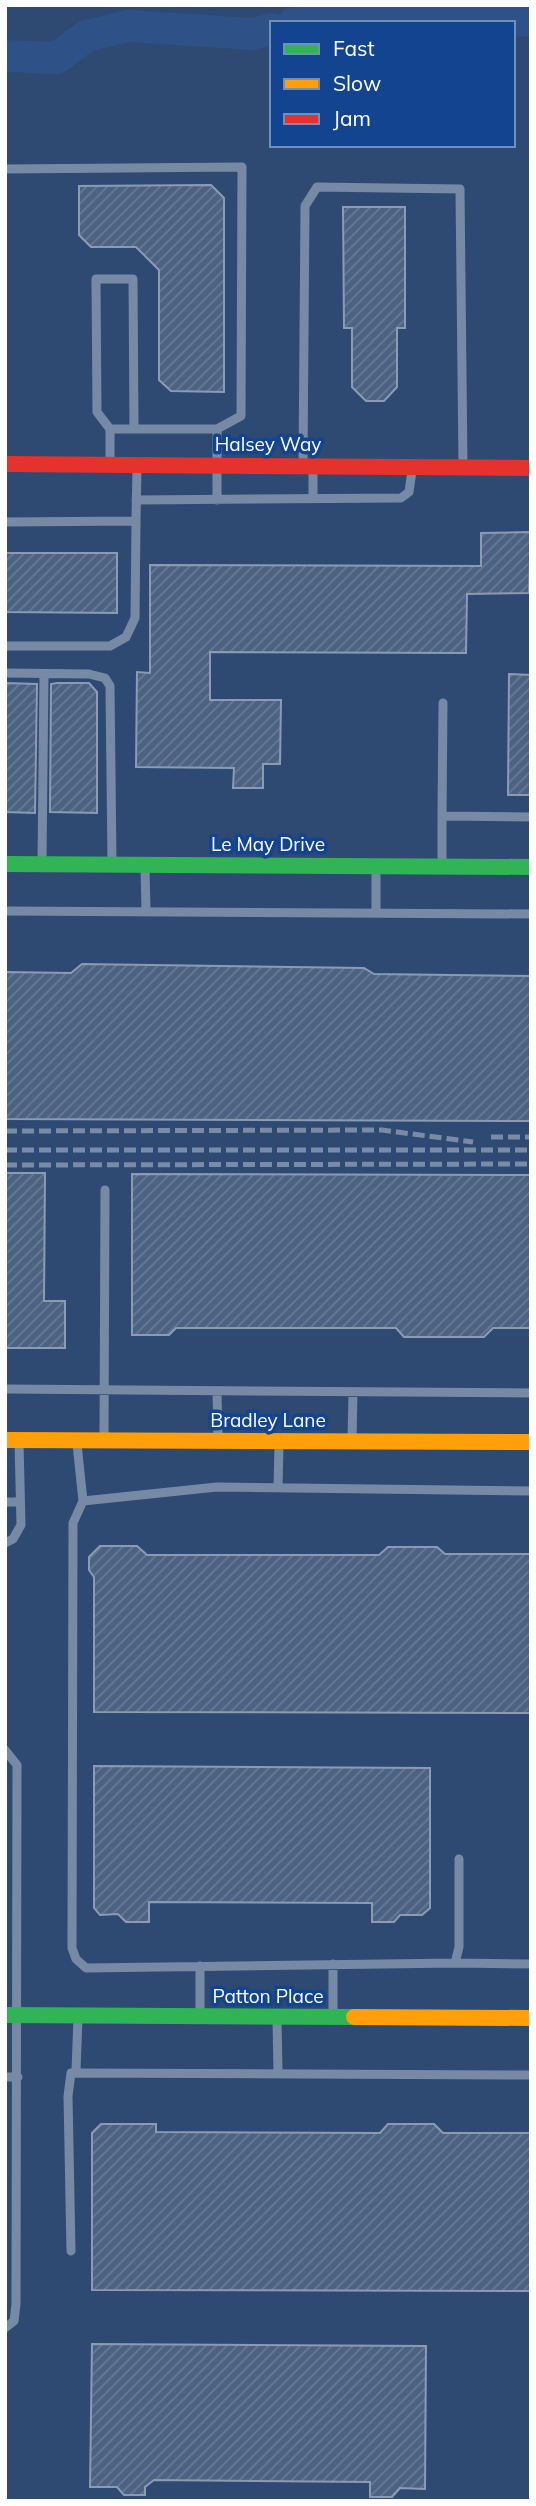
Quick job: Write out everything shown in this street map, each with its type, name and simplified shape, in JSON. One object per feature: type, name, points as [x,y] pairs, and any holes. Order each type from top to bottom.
[{"type":"street","name":"Halsey Way","points":[[5,464],[531,468]]},
{"type":"street","name":"Le May Drive","points":[[5,864],[531,867]]},
{"type":"street","name":"Bradley Lane","points":[[12,1440],[531,1442]]},
{"type":"street","name":"Patton Place","points":[[12,2015],[531,2018]]},
{"type":"lane","points":[[5,169],[242,167],[241,416],[217,429],[110,429]]},
{"type":"lane","points":[[313,498],[308,465],[305,206],[317,187],[460,189],[463,466]]},
{"type":"lane","points":[[110,465],[110,429],[97,412],[96,279],[133,279],[134,429]]},
{"type":"lane","points":[[217,429],[217,500]]},
{"type":"lane","points":[[5,646],[110,646],[126,637],[135,618],[137,465]]},
{"type":"lane","points":[[136,500],[401,498],[409,492],[413,466]]},
{"type":"lane","points":[[5,522],[136,521]]},
{"type":"lane","points":[[5,673],[89,674],[106,678],[110,686],[112,864]]},
{"type":"lane","points":[[42,864],[44,674]]},
{"type":"lane","points":[[442,866],[443,703]]},
{"type":"lane","points":[[442,816],[531,817]]},
{"type":"lane","points":[[145,864],[146,912]]},
{"type":"lane","points":[[376,866],[376,914]]},
{"type":"lane","points":[[5,911],[531,914]]},
{"type":"lane","points":[[104,1441],[105,1190]]},
{"type":"lane","points":[[5,1389],[531,1393]]},
{"type":"lane","points":[[217,1391],[218,1441]]},
{"type":"lane","points":[[352,1442],[353,1392]]},
{"type":"lane","points":[[5,1544],[19,1532],[20,1502],[12,1440]]},
{"type":"lane","points":[[77,1440],[83,1501],[73,1523],[72,1948],[76,1959],[86,1968],[531,1964]]},
{"type":"lane","points":[[278,1488],[279,1441]]},
{"type":"lane","points":[[83,1501],[217,1487],[531,1491]]},
{"type":"lane","points":[[5,1502],[20,1502]]},
{"type":"lane","points":[[5,1750],[17,1765],[12,2015],[19,2077],[16,2304],[14,2321],[5,2328]]},
{"type":"lane","points":[[455,1963],[459,1947],[459,1858]]},
{"type":"lane","points":[[333,1964],[333,2017]]},
{"type":"lane","points":[[200,1966],[200,2016]]},
{"type":"lane","points":[[76,2071],[78,2015]]},
{"type":"lane","points":[[277,2017],[278,2073]]},
{"type":"lane","points":[[71,2251],[68,2096],[69,2077],[76,2071],[531,2075]]},
{"type":"lane","points":[[5,2077],[19,2077]]},
{"type":"building","points":[[211,185],[224,198],[224,392],[171,391],[159,380],[159,270],[136,247],[91,247],[79,235],[79,186]]},
{"type":"building","points":[[343,207],[405,207],[405,328],[397,328],[397,387],[384,401],[366,401],[352,387],[352,328],[344,328]]},
{"type":"building","points":[[531,532],[529,593],[467,594],[466,653],[210,652],[210,700],[281,700],[280,764],[263,764],[263,788],[233,788],[234,768],[136,767],[137,672],[150,673],[150,565],[481,566],[481,533]]},
{"type":"building","points":[[5,553],[117,553],[117,613],[5,612]]},
{"type":"building","points":[[509,674],[531,675],[531,795],[508,795]]},
{"type":"building","points":[[5,683],[37,684],[35,813],[5,812]]},
{"type":"building","points":[[89,683],[97,692],[97,813],[50,812],[51,684]]},
{"type":"building","points":[[82,964],[364,968],[374,974],[531,976],[531,1121],[5,1119],[5,972],[71,973]]},
{"type":"building","points":[[5,1173],[45,1173],[44,1301],[65,1301],[65,1348],[5,1348]]},
{"type":"building","points":[[132,1174],[531,1175],[531,1328],[493,1328],[484,1337],[404,1337],[396,1328],[176,1328],[169,1335],[132,1335]]},
{"type":"building","points":[[100,1546],[137,1546],[147,1555],[379,1555],[388,1547],[437,1547],[445,1554],[531,1554],[531,1713],[94,1712],[94,1577],[89,1570],[89,1557]]},
{"type":"building","points":[[94,1766],[430,1768],[430,1908],[422,1915],[400,1915],[394,1922],[372,1922],[372,1903],[149,1902],[149,1922],[126,1922],[118,1914],[100,1915],[94,1908]]},
{"type":"building","points":[[101,2124],[156,2124],[156,2132],[380,2133],[388,2124],[434,2124],[443,2133],[531,2133],[531,2291],[92,2290],[92,2133]]},
{"type":"building","points":[[92,2344],[426,2346],[425,2489],[400,2488],[392,2497],[370,2497],[370,2482],[154,2480],[145,2487],[145,2495],[124,2495],[117,2487],[90,2487]]},
{"type":"waterway","points":[[314,21],[354,17],[531,21]]},
{"type":"waterway","points":[[5,56],[57,58],[86,36],[128,26],[253,34],[270,30]]},
{"type":"railway","points":[[5,1131],[382,1130],[473,1142]]},
{"type":"railway","points":[[491,1137],[531,1137]]},
{"type":"railway","points":[[5,1150],[531,1150]]},
{"type":"railway","points":[[5,1165],[531,1164]]},
{"type":"traffic: fast","points":[[5,864],[531,867]]},
{"type":"traffic: fast","points":[[5,2015],[354,2017]]},
{"type":"traffic: slow","points":[[5,1440],[531,1442]]},
{"type":"traffic: slow","points":[[354,2017],[531,2018]]},
{"type":"traffic: jam","points":[[5,464],[531,468]]}]
